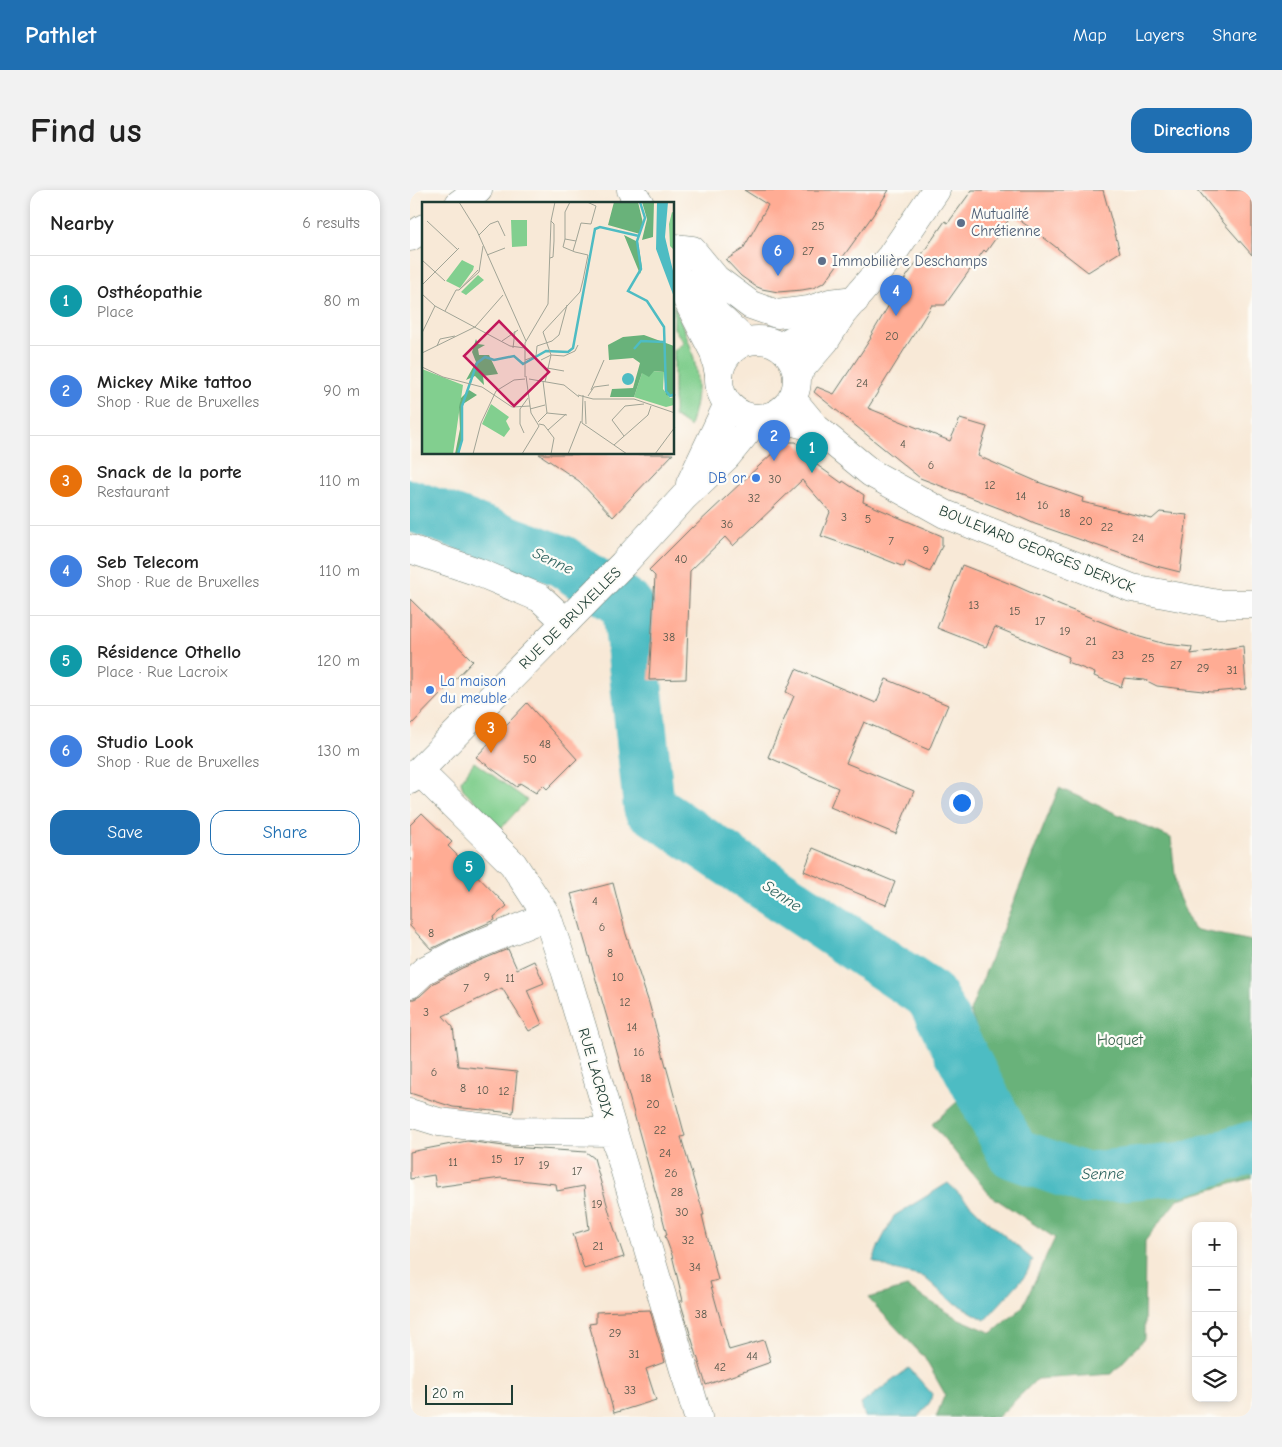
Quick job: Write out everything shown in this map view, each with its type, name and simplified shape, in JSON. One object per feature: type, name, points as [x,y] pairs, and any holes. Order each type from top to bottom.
[{"type":"street","points":[[462,202],[478,190]]},
{"type":"street","points":[[631,190],[639,202]]},
{"type":"street","points":[[797,373],[825,341],[849,307],[891,256],[936,190]]},
{"type":"street","points":[[410,238],[422,229]]},
{"type":"street","points":[[675,248],[692,250],[716,279],[751,305],[777,314],[810,310],[830,303],[849,307]]},
{"type":"street","points":[[675,258],[692,284],[716,314],[745,341]]},
{"type":"street","points":[[675,270],[681,288],[714,352],[722,395],[728,404],[741,415],[765,417]]},
{"type":"street","points":[[781,346],[849,307]]},
{"type":"street","points":[[719,374],[723,360],[732,349],[745,341],[757,339],[769,341],[781,346],[792,358],[797,373],[797,386],[792,399]]},
{"type":"street","name":"RUE DE BRUXELLES","points":[[414,775],[623,564],[684,496],[765,417],[783,409],[792,399]]},
{"type":"street","name":"BOULEVARD GEORGES DERYCK","points":[[792,399],[816,428],[870,473],[945,514],[1132,588],[1218,604],[1252,604]]},
{"type":"street","name":"RUE DE BRUXELLES","points":[[684,496],[728,404]]},
{"type":"street","name":"BOULEVARD GEORGES DERYCK","points":[[765,417],[816,428]]},
{"type":"street","points":[[410,549],[478,572],[540,598],[571,617]]},
{"type":"street","name":"RUE LACROIX","points":[[414,775],[513,864],[547,916],[566,973],[698,1417]]},
{"type":"street","points":[[410,984],[425,970],[455,954],[547,916]]},
{"type":"street","points":[[410,1113],[439,1122],[513,1131],[613,1132]]},
{"type":"green space","points":[[675,308],[692,352],[697,376],[696,401],[690,427],[675,417],[675,349],[684,343],[675,330]]},
{"type":"green space","points":[[474,762],[527,800],[501,828],[463,789],[461,781]]},
{"type":"green space","name":"Hoquet","points":[[1059,788],[1171,838],[1177,893],[1193,929],[1252,941],[1252,1178],[1178,1199],[1145,1241],[1144,1339],[1112,1374],[1037,1379],[998,1417],[936,1417],[945,1394],[924,1357],[868,1298],[907,1287],[957,1318],[992,1333],[1022,1308],[1055,1238],[990,1195],[932,1124],[992,1071],[970,1011]]},
{"type":"water","points":[[948,1183],[984,1218],[1033,1260],[1025,1276],[985,1320],[950,1300],[924,1277],[893,1270],[873,1261],[894,1216]]},
{"type":"water","points":[[909,1368],[932,1394],[930,1402],[918,1417],[865,1417],[861,1404]]},
{"type":"building","points":[[744,190],[889,190],[825,282],[813,288],[778,292],[755,286],[741,276],[726,260],[743,249],[768,205]]},
{"type":"building","points":[[972,190],[1103,190],[1120,252],[1088,272],[1012,215],[986,252],[984,250],[945,305],[932,305],[868,408],[950,441],[960,419],[987,427],[978,456],[1038,482],[1083,498],[1082,502],[1152,519],[1160,512],[1187,515],[1180,572],[1156,566],[1035,524],[920,478],[814,392],[817,387],[834,394],[871,338],[902,283],[945,221],[948,223]]},
{"type":"building","points":[[1198,190],[1252,190],[1252,255],[1223,222]]},
{"type":"building","points":[[774,435],[785,442],[796,442],[817,465],[842,483],[843,481],[864,495],[863,502],[942,536],[942,546],[930,572],[906,561],[904,567],[821,536],[830,512],[802,480],[733,546],[725,537],[690,571],[686,679],[649,680],[655,576],[649,570],[692,527],[776,450],[768,441]]},
{"type":"building","points":[[540,455],[672,455],[613,517],[579,481]]},
{"type":"building","points":[[962,565],[1140,637],[1165,644],[1192,647],[1191,654],[1243,646],[1246,689],[1212,692],[1157,686],[1145,680],[1124,678],[1121,687],[1094,676],[1095,673],[1067,662],[1069,657],[995,627],[986,647],[937,628]]},
{"type":"building","points":[[410,599],[473,661],[410,726]]},
{"type":"building","points":[[796,669],[876,703],[886,679],[948,705],[929,750],[864,722],[846,763],[914,791],[896,834],[830,807],[838,788],[768,757],[794,696],[786,692]]},
{"type":"building","points":[[527,703],[577,759],[547,789],[543,785],[536,793],[520,783],[517,787],[476,757]]},
{"type":"building","points":[[422,813],[452,842],[448,846],[507,906],[494,917],[495,920],[431,949],[410,926],[410,825]]},
{"type":"building","points":[[813,848],[895,882],[886,905],[804,871]]},
{"type":"building","points":[[613,883],[626,934],[649,1003],[685,1136],[681,1137],[704,1215],[702,1215],[718,1280],[710,1282],[729,1350],[764,1340],[771,1362],[706,1385],[680,1301],[683,1301],[672,1255],[665,1236],[667,1235],[660,1208],[571,894]]},
{"type":"building","points":[[508,949],[517,969],[534,961],[544,983],[527,990],[542,1024],[529,1031],[502,988],[443,1016],[453,1027],[458,1066],[517,1072],[513,1113],[453,1107],[410,1093],[410,999],[420,996],[434,983],[462,968]]},
{"type":"building","points":[[467,1141],[511,1147],[586,1152],[594,1158],[624,1257],[584,1269],[573,1234],[589,1229],[584,1186],[557,1191],[556,1184],[501,1178],[436,1187],[434,1175],[410,1179],[410,1152]]},
{"type":"building","points":[[650,1310],[665,1362],[646,1369],[656,1400],[614,1413],[589,1324],[596,1323],[596,1312]]},
{"type":"waterway","name":"Senne","points":[[410,505],[562,561],[628,606],[649,807],[931,996],[1013,1153],[1083,1178],[1183,1169],[1252,1147]]},
{"type":"place","name":"Mutualité Chrétienne","points":[[961,223]]},
{"type":"place","name":"Immobilière Deschamps","points":[[822,261]]},
{"type":"place","name":"Studio Look","points":[[778,276]]},
{"type":"place","name":"Seb Telecom","points":[[896,316]]},
{"type":"place","name":"Mickey Mike tattoo","points":[[774,461]]},
{"type":"place","name":"Osthéopathie","points":[[812,473]]},
{"type":"place","name":"DB or","points":[[756,478]]},
{"type":"place","name":"La maison du meuble","points":[[430,690]]},
{"type":"place","name":"Snack de la porte","points":[[491,753]]},
{"type":"place","name":"Résidence Othello","points":[[469,892]]}]
